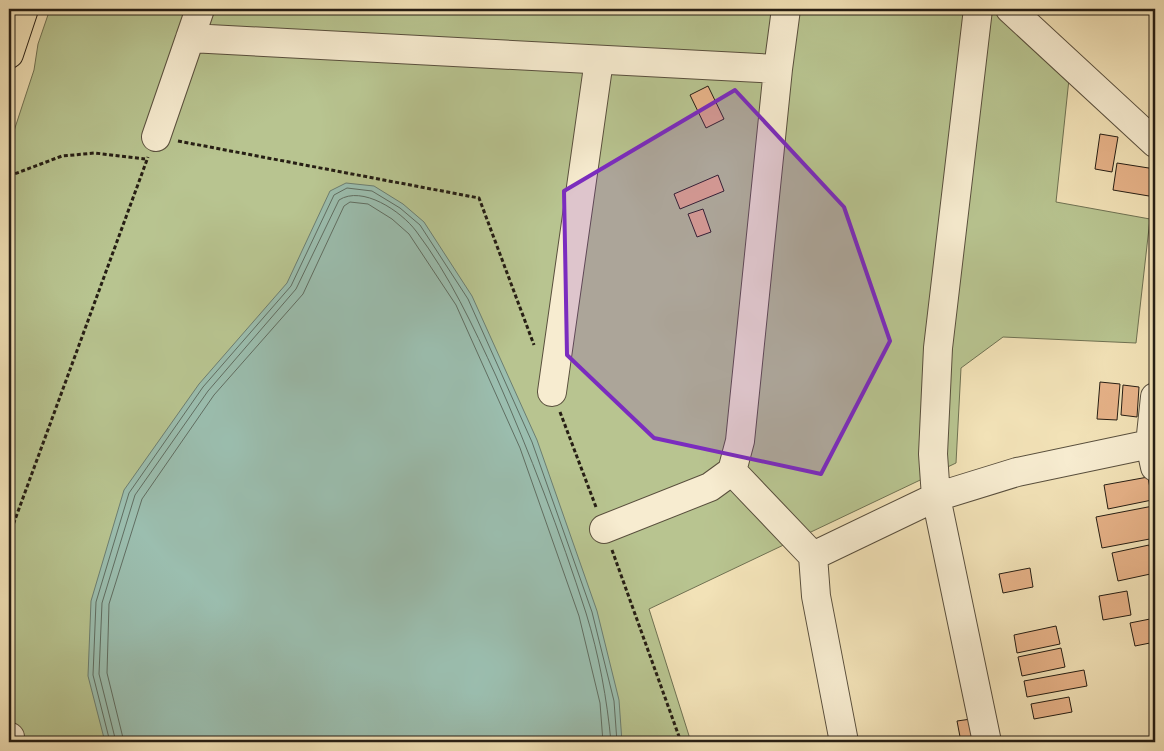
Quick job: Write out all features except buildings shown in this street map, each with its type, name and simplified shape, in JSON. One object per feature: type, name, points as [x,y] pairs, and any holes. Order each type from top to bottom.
[{"type":"main road","points":[[9,54],[24,9]]},
{"type":"street","points":[[152,148],[200,9]]},
{"type":"street","points":[[604,528],[710,487],[732,471],[740,440],[778,69],[786,9]]},
{"type":"street","points":[[978,9],[938,348],[933,454],[936,497],[987,742]]},
{"type":"street","points":[[1010,9],[1155,143]]},
{"type":"street","points":[[190,38],[778,69]]},
{"type":"street","points":[[552,392],[599,60]]},
{"type":"street","points":[[813,556],[936,497],[1017,472],[1154,451],[1155,397]]},
{"type":"street","points":[[732,471],[813,556],[816,596],[844,742]]},
{"type":"path","points":[[9,536],[152,148]]},
{"type":"path","points":[[9,176],[62,156],[152,148],[478,198],[535,346]]},
{"type":"path","points":[[552,392],[604,528],[681,742]]},
{"type":"highlighted area","points":[[735,90],[844,207],[890,341],[821,474],[654,438],[567,355],[564,191]]},
{"type":"green space","points":[[50,9],[992,9],[1069,79],[1056,202],[1150,219],[1136,343],[1003,337],[961,368],[956,463],[649,609],[691,742],[9,742],[9,146],[34,70],[38,44]]},
{"type":"water","points":[[346,183],[374,186],[403,204],[424,222],[472,296],[537,440],[597,611],[619,700],[622,742],[105,742],[88,676],[91,601],[124,490],[199,384],[287,283],[330,191]]}]
